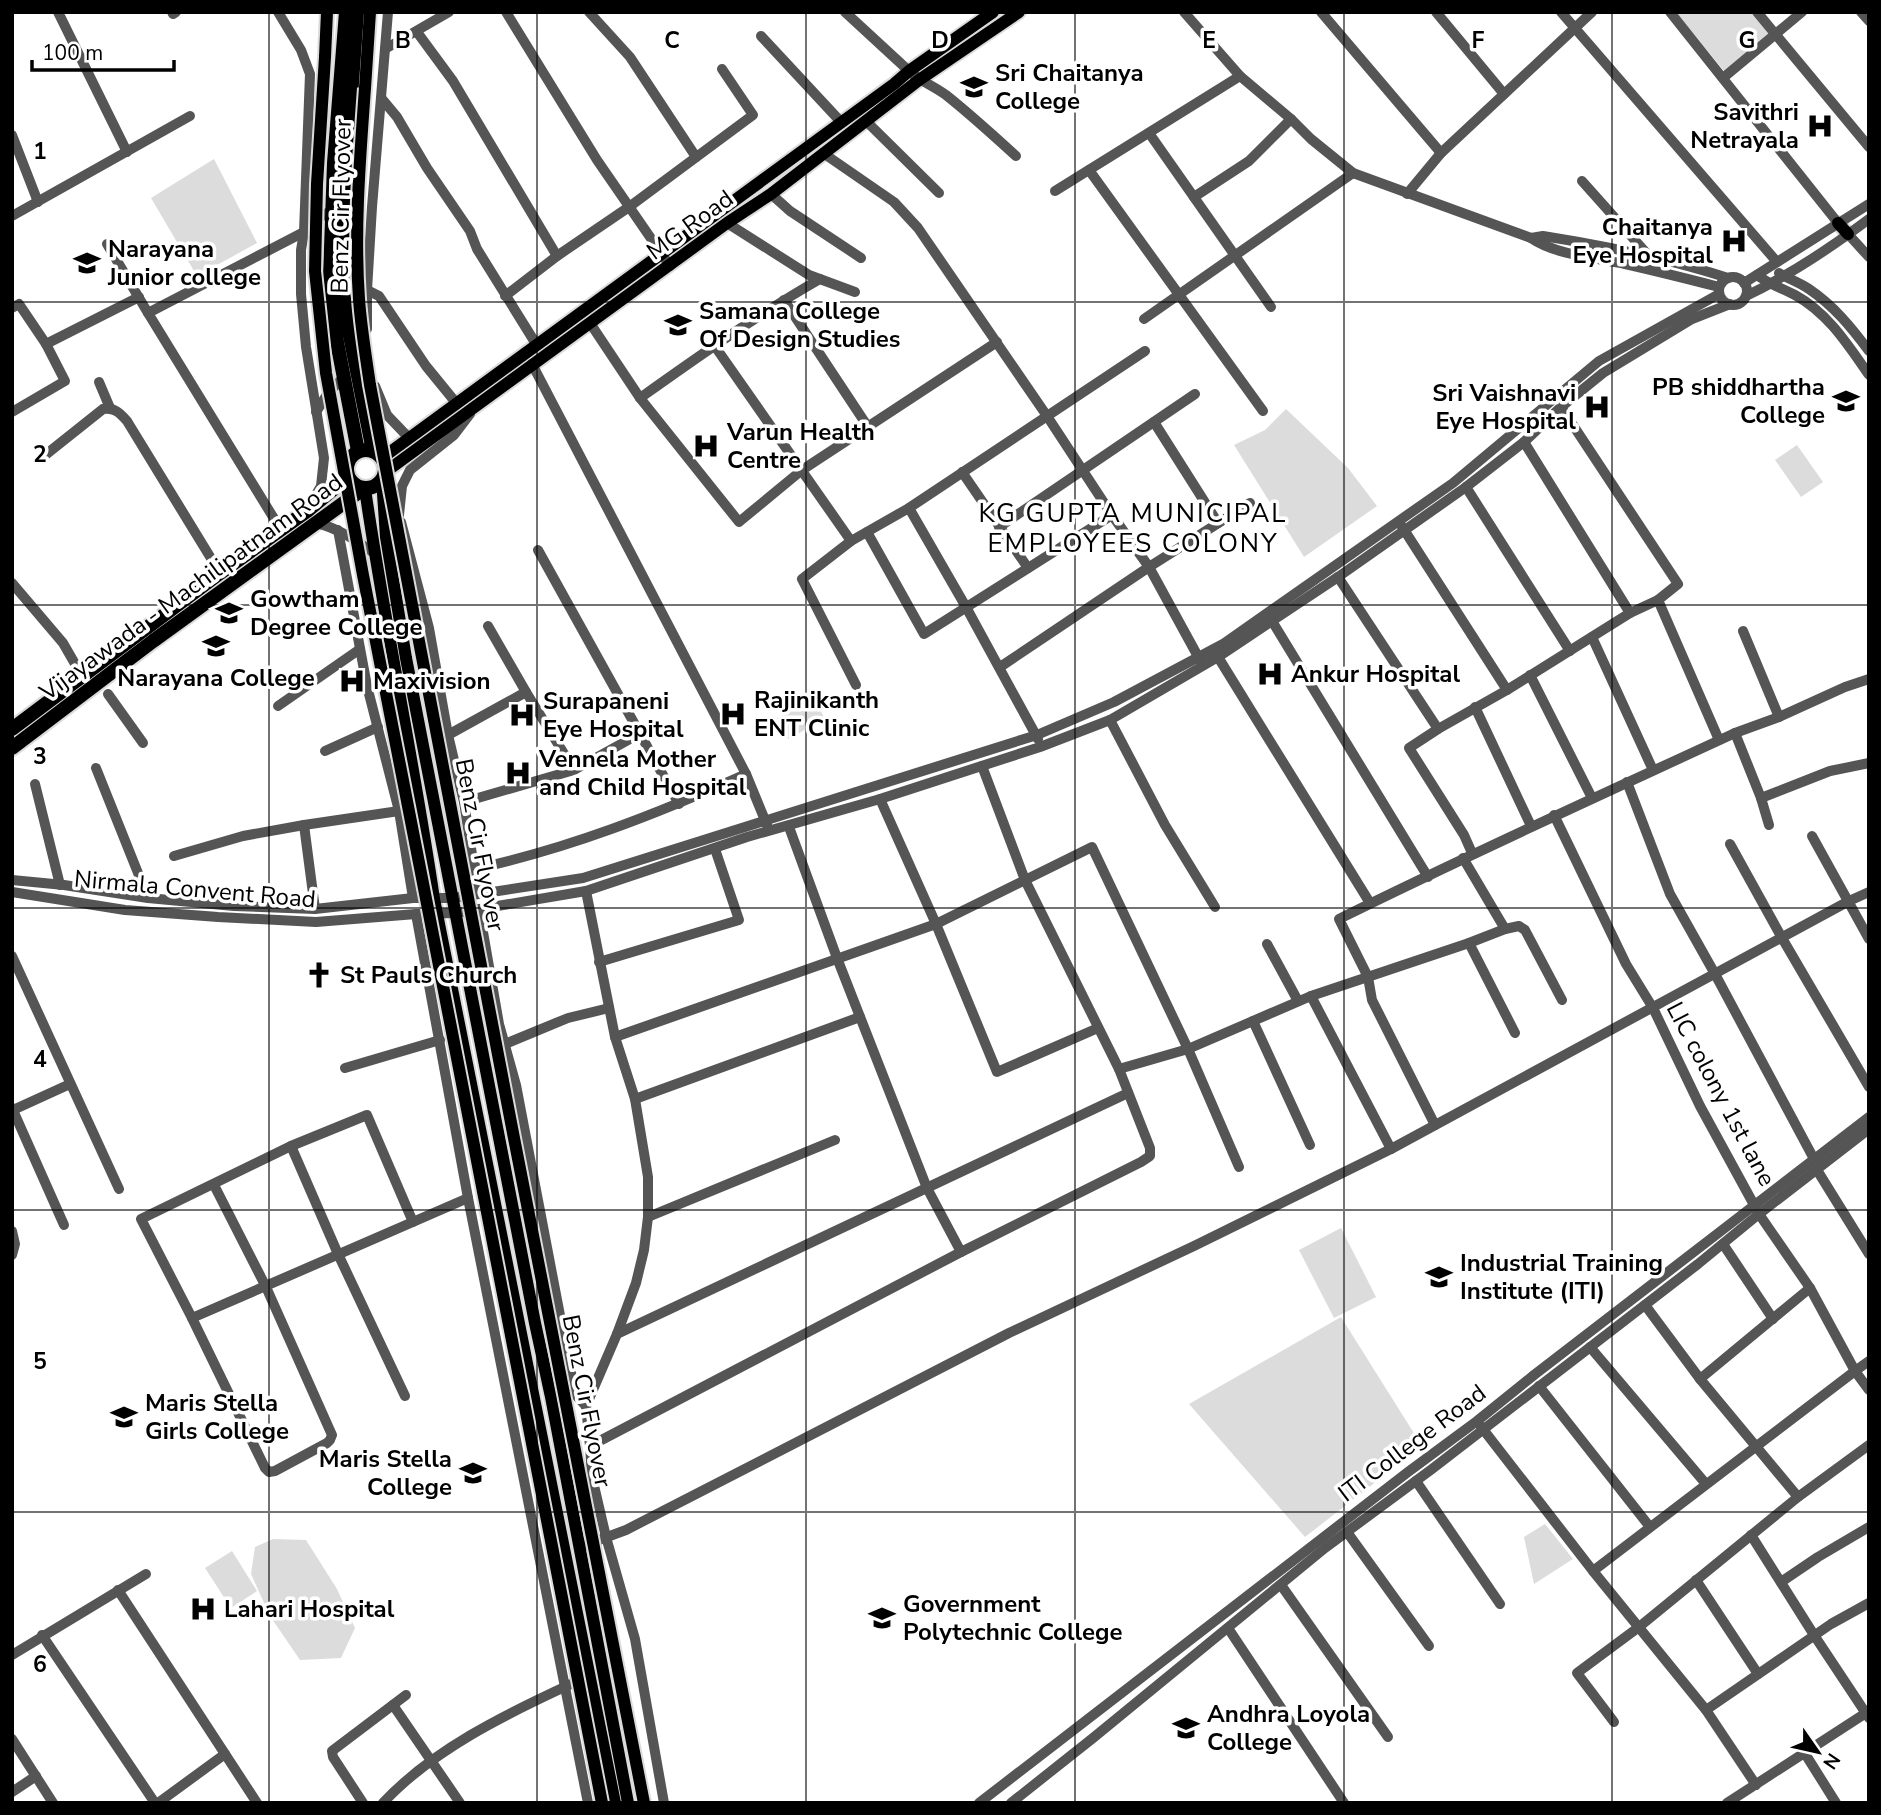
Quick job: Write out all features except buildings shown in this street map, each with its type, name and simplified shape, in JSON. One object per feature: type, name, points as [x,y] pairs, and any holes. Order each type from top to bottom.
[{"type":"highway","points":[[345,12],[332,210],[331,293],[343,378],[376,462]]},
{"type":"highway","points":[[357,12],[346,168],[342,285],[376,462],[377,485],[364,489],[357,487],[348,477],[346,470],[352,455],[376,462]]},
{"type":"highway","name":"Vijayawada - Machilipatnam Road","points":[[12,748],[311,517],[348,477]]},
{"type":"highway","name":"Vijayawada - Machilipatnam Road","points":[[12,729],[281,530],[364,489]]},
{"type":"highway","points":[[27,717],[36,730]]},
{"type":"main road","name":"Benz Cir Flyover","points":[[327,12],[315,271],[328,386],[602,1803]]},
{"type":"main road","name":"Benz Cir Flyover","points":[[370,12],[360,154],[357,251],[359,302],[370,385],[644,1803]]},
{"type":"main road","name":"MG Road","points":[[376,462],[474,408],[727,223],[771,194],[866,121],[914,76],[993,12]]},
{"type":"main road","name":"MG Road","points":[[376,462],[841,122],[1019,12]]},
{"type":"main road","points":[[744,193],[753,206]]},
{"type":"main road","points":[[1838,223],[1848,234]]},
{"type":"main road","points":[[376,462],[406,658],[628,1803]]},
{"type":"main road","points":[[364,489],[421,808],[434,899],[615,1803]]},
{"type":"street","points":[[58,12],[127,152]]},
{"type":"street","points":[[278,12],[301,50],[310,74],[301,294],[309,370],[323,444],[324,471],[311,517],[374,552]]},
{"type":"street","points":[[388,12],[367,290],[367,344],[375,387],[387,415],[409,438]]},
{"type":"street","points":[[385,49],[449,12]]},
{"type":"street","points":[[506,12],[597,160],[670,266]]},
{"type":"street","points":[[589,12],[629,57],[696,157]]},
{"type":"street","points":[[845,12],[914,76],[964,109],[1016,156]]},
{"type":"street","points":[[1321,12],[1441,153]]},
{"type":"street","points":[[1436,12],[1504,94]]},
{"type":"street","points":[[1561,12],[1783,275],[1807,287],[1835,309],[1869,351]]},
{"type":"street","points":[[1407,194],[1441,153],[1592,12]]},
{"type":"street","points":[[1670,12],[1838,223]]},
{"type":"street","points":[[1757,12],[1869,146]]},
{"type":"street","points":[[1723,78],[1802,12]]},
{"type":"street","points":[[1861,12],[1869,22]]},
{"type":"street","points":[[1190,14],[1240,76],[1353,173],[1531,238],[1540,244],[1719,290]]},
{"type":"street","points":[[417,32],[453,81],[556,256]]},
{"type":"street","points":[[761,36],[841,122]]},
{"type":"street","points":[[505,296],[556,256],[753,115],[722,69]]},
{"type":"street","points":[[1055,191],[1240,76]]},
{"type":"street","points":[[382,99],[397,117],[427,168],[470,231],[477,249],[536,344]]},
{"type":"street","points":[[12,216],[190,116]]},
{"type":"street","points":[[1194,197],[1249,161],[1291,119]]},
{"type":"street","points":[[866,121],[939,193]]},
{"type":"street","points":[[1149,133],[1271,307]]},
{"type":"street","points":[[12,135],[16,155],[38,202]]},
{"type":"street","points":[[823,153],[894,202],[918,228],[1149,567],[1201,662]]},
{"type":"street","points":[[1089,170],[1264,411]]},
{"type":"street","points":[[1143,319],[1353,173]]},
{"type":"street","points":[[1582,181],[1650,256]]},
{"type":"street","points":[[771,194],[790,211],[861,258]]},
{"type":"street","points":[[1744,283],[1869,204]]},
{"type":"street","points":[[148,313],[304,232],[313,221],[332,210]]},
{"type":"street","points":[[1201,662],[1234,636],[1466,487],[1524,442],[1603,373],[1692,319],[1739,303],[1869,219]]},
{"type":"street","points":[[727,223],[809,275],[855,292]]},
{"type":"street","points":[[1848,234],[1869,257]]},
{"type":"street","points":[[1531,238],[1543,236],[1617,248],[1728,278],[1737,278],[1744,283],[1746,296]]},
{"type":"street","points":[[107,244],[281,530]]},
{"type":"street","points":[[1757,275],[1818,310],[1839,332],[1869,375]]},
{"type":"street","points":[[1728,278],[1721,283],[1719,290],[1723,301],[1730,304]]},
{"type":"street","points":[[640,398],[714,345],[820,279]]},
{"type":"street","points":[[367,290],[379,296],[426,366],[457,404]]},
{"type":"street","points":[[1201,662],[1218,657],[1338,577],[1599,361],[1719,290]]},
{"type":"street","points":[[46,344],[139,297]]},
{"type":"street","points":[[784,300],[868,427]]},
{"type":"street","points":[[12,308],[19,304],[46,344],[65,381],[12,412]]},
{"type":"street","points":[[590,324],[640,398],[739,522],[803,470],[997,342]]},
{"type":"street","points":[[714,345],[852,541]]},
{"type":"street","points":[[856,685],[802,579],[852,541],[909,508],[1144,351]]},
{"type":"street","points":[[532,364],[746,774],[770,831]]},
{"type":"street","points":[[316,412],[328,393],[343,378]]},
{"type":"street","points":[[99,382],[110,408]]},
{"type":"street","points":[[999,527],[1195,394]]},
{"type":"street","points":[[1505,929],[1467,856],[1464,835],[1409,748],[1630,613],[1658,600],[1678,584],[1561,407]]},
{"type":"street","points":[[44,456],[103,409],[110,408],[120,413],[220,573]]},
{"type":"street","points":[[474,408],[454,435],[408,474],[402,486],[399,515],[429,628],[448,735],[464,802],[478,894]]},
{"type":"street","points":[[1154,422],[1218,523]]},
{"type":"street","points":[[1524,442],[1630,613]]},
{"type":"street","points":[[962,472],[1028,568]]},
{"type":"street","points":[[1466,487],[1570,651]]},
{"type":"street","points":[[1000,667],[1250,503]]},
{"type":"street","points":[[909,508],[1000,667],[1037,735],[1040,747]]},
{"type":"street","points":[[386,537],[399,515]]},
{"type":"street","points":[[867,532],[924,634],[1112,515]]},
{"type":"street","points":[[1402,526],[1507,690]]},
{"type":"street","points":[[338,530],[360,649],[399,811],[413,898]]},
{"type":"street","points":[[538,550],[679,804]]},
{"type":"street","points":[[1338,577],[1438,729]]},
{"type":"street","points":[[12,583],[63,643],[82,676]]},
{"type":"street","points":[[1658,600],[1719,740]]},
{"type":"street","points":[[1272,621],[1428,877]]},
{"type":"street","points":[[488,626],[574,770]]},
{"type":"street","points":[[1743,631],[1779,717]]},
{"type":"street","points":[[1592,637],[1653,770]]},
{"type":"street","points":[[278,705],[360,649]]},
{"type":"street","points":[[1218,657],[1370,903]]},
{"type":"street","name":"Nirmala Convent Road","points":[[12,892],[125,910],[316,922],[456,913],[586,891],[770,831],[880,800],[1040,747],[1110,720],[1201,662]]},
{"type":"street","name":"Nirmala Convent Road","points":[[12,880],[148,898],[234,906],[316,909],[413,898],[453,898],[583,878],[1037,735],[1201,662]]},
{"type":"street","points":[[1530,675],[1592,798]]},
{"type":"street","points":[[1435,1125],[1371,1000],[1368,977],[1339,919],[1467,856],[1719,740],[1869,679]]},
{"type":"street","points":[[448,735],[526,692]]},
{"type":"street","points":[[108,694],[143,743]]},
{"type":"street","points":[[1475,708],[1531,826]]},
{"type":"street","points":[[1110,720],[1165,825],[1215,907]]},
{"type":"street","points":[[325,751],[378,727]]},
{"type":"street","points":[[1735,733],[1761,797],[1769,825]]},
{"type":"street","points":[[464,802],[574,770],[639,734]]},
{"type":"street","points":[[1761,797],[1830,771],[1869,763]]},
{"type":"street","points":[[590,1446],[1150,1156],[1150,1148],[1119,1069],[1026,880],[982,766]]},
{"type":"street","points":[[96,768],[148,898]]},
{"type":"street","points":[[474,869],[511,861],[679,804],[746,774]]},
{"type":"street","points":[[1627,782],[1670,894],[1815,1165],[1869,1254]]},
{"type":"street","points":[[35,784],[60,885]]},
{"type":"street","points":[[880,800],[936,924],[997,1072],[1098,1028]]},
{"type":"street","points":[[174,856],[243,836],[399,811]]},
{"type":"street","name":"LIC colony 1st lane","points":[[1554,816],[1626,964],[1653,1008],[1700,1106],[1757,1209],[1810,1288],[1855,1371],[1869,1390]]},
{"type":"street","points":[[304,825],[316,909]]},
{"type":"street","points":[[789,827],[927,1188],[961,1252]]},
{"type":"street","points":[[1812,836],[1869,939]]},
{"type":"street","points":[[1730,844],[1869,1087]]},
{"type":"street","points":[[615,1037],[936,924],[1091,847],[1188,1049],[1239,1167]]},
{"type":"street","points":[[599,962],[738,920],[715,849]]},
{"type":"street","points":[[586,891],[615,1037],[635,1099],[648,1177],[648,1217],[636,1283],[586,1406],[592,1477],[635,1639],[664,1803]]},
{"type":"street","points":[[580,1547],[626,1530],[1009,1333],[1195,1246],[1391,1149],[1869,892]]},
{"type":"street","points":[[479,909],[499,1024],[516,1085],[575,1394],[586,1406]]},
{"type":"street","points":[[416,914],[468,1198],[588,1803]]},
{"type":"street","points":[[1119,1069],[1188,1049],[1311,996],[1519,926],[1562,1000]]},
{"type":"street","points":[[1469,943],[1515,1033]]},
{"type":"street","points":[[1267,944],[1298,1001]]},
{"type":"street","points":[[12,956],[119,1189]]},
{"type":"street","points":[[1311,996],[1391,1149]]},
{"type":"street","points":[[505,1044],[568,1018],[609,1008]]},
{"type":"street","points":[[635,1099],[860,1017]]},
{"type":"street","points":[[1253,1021],[1310,1145]]},
{"type":"street","points":[[345,1068],[440,1040]]},
{"type":"street","points":[[64,1225],[13,1109],[70,1084]]},
{"type":"street","points":[[617,1334],[1128,1093]]},
{"type":"street","points":[[214,1185],[266,1287],[332,1435],[327,1443],[269,1472],[141,1219],[291,1146],[367,1115],[413,1222]]},
{"type":"street","name":"ITI College Road","points":[[1815,1165],[1869,1116]]},
{"type":"street","name":"ITI College Road","points":[[1011,1803],[1346,1532],[1416,1481],[1534,1375],[1815,1165],[1868,1130]]},
{"type":"street","points":[[648,1217],[835,1140]]},
{"type":"street","points":[[291,1146],[405,1396]]},
{"type":"street","points":[[192,1318],[468,1198]]},
{"type":"street","name":"ITI College Road","points":[[979,1803],[1419,1464],[1539,1386],[1723,1244],[1757,1209]]},
{"type":"street","points":[[12,1231],[15,1244],[12,1255]]},
{"type":"street","points":[[1723,1244],[1773,1319]]},
{"type":"street","points":[[1700,1379],[1810,1288]]},
{"type":"street","points":[[1645,1305],[1700,1379],[1798,1496]]},
{"type":"street","points":[[1590,1347],[1706,1484]]},
{"type":"street","points":[[1593,1571],[1869,1361]]},
{"type":"street","points":[[1539,1386],[1650,1527]]},
{"type":"street","points":[[1480,1425],[1593,1571],[1706,1710],[1756,1785]]},
{"type":"street","points":[[1614,1722],[1577,1672],[1639,1626],[1798,1496],[1869,1446]]},
{"type":"street","points":[[1416,1481],[1500,1604]]},
{"type":"street","points":[[1781,1582],[1869,1527]]},
{"type":"street","points":[[1346,1532],[1429,1646]]},
{"type":"street","points":[[1728,1802],[1868,1714],[1814,1636],[1751,1535]]},
{"type":"street","points":[[12,1655],[146,1574]]},
{"type":"street","points":[[1696,1580],[1758,1674]]},
{"type":"street","points":[[1281,1585],[1388,1737]]},
{"type":"street","points":[[118,1590],[257,1803]]},
{"type":"street","points":[[1706,1710],[1831,1624],[1869,1603]]},
{"type":"street","points":[[1228,1628],[1344,1803]]},
{"type":"street","points":[[42,1635],[157,1803],[225,1754]]},
{"type":"street","points":[[383,1803],[430,1760],[526,1704],[588,1675]]},
{"type":"street","points":[[363,1803],[332,1757],[332,1751],[405,1695]]},
{"type":"street","points":[[393,1705],[460,1803]]},
{"type":"street","points":[[12,1739],[54,1803]]},
{"type":"street","points":[[1804,1752],[1836,1803]]},
{"type":"street","points":[[12,1792],[36,1776]]},
{"type":"shaded area","points":[[1676,12],[1750,12],[1770,35],[1725,72]]},
{"type":"shaded area","points":[[214,159],[257,243],[197,276],[151,198]]},
{"type":"shaded area","points":[[1286,409],[1348,468],[1377,506],[1304,557],[1234,445],[1265,430]]},
{"type":"shaded area","points":[[1797,445],[1823,482],[1801,497],[1775,460]]},
{"type":"shaded area","points":[[814,698],[825,719],[788,739],[777,718]]},
{"type":"shaded area","points":[[1341,1228],[1376,1297],[1334,1318],[1299,1250]]},
{"type":"shaded area","points":[[1341,1317],[1422,1446],[1305,1537],[1189,1404]]},
{"type":"shaded area","points":[[1545,1524],[1573,1559],[1534,1584],[1524,1537]]},
{"type":"shaded area","points":[[273,1539],[306,1540],[337,1589],[355,1628],[341,1658],[300,1660],[270,1616],[251,1574],[255,1547]]},
{"type":"shaded area","points":[[232,1551],[257,1591],[231,1608],[205,1568]]},
{"type":"place","name":"Sri Chaitanya College","points":[[974,87]]},
{"type":"place","name":"Savithri Netrayala","points":[[1820,126]]},
{"type":"place","name":"Chaitanya Eye Hospital","points":[[1734,241]]},
{"type":"place","name":"Narayana Junior college","points":[[87,263]]},
{"type":"place","name":"Samana College Of Design Studies","points":[[678,325]]},
{"type":"place","name":"PB shiddhartha College","points":[[1846,401]]},
{"type":"place","name":"Sri Vaishnavi Eye Hospital","points":[[1597,407]]},
{"type":"place","name":"Varun Health Centre","points":[[706,446]]},
{"type":"place","name":"Gowtham Degree College","points":[[229,613]]},
{"type":"place","name":"Narayana College","points":[[216,646]]},
{"type":"place","name":"Ankur Hospital","points":[[1270,674]]},
{"type":"place","name":"Maxivision","points":[[352,681]]},
{"type":"place","name":"Rajinikanth ENT Clinic","points":[[733,714]]},
{"type":"place","name":"Surapaneni Eye Hospital","points":[[522,715]]},
{"type":"place","name":"Vennela Mother and Child Hospital","points":[[518,773]]},
{"type":"place","name":"St Pauls Church","points":[[319,975]]},
{"type":"place","name":"Industrial Training Institute (ITI)","points":[[1439,1277]]},
{"type":"place","name":"Maris Stella Girls College","points":[[124,1417]]},
{"type":"place","name":"Maris Stella College","points":[[473,1473]]},
{"type":"place","name":"Lahari Hospital","points":[[203,1609]]},
{"type":"place","name":"Government Polytechnic College","points":[[882,1618]]},
{"type":"place","name":"Andhra Loyola College","points":[[1186,1728]]},
{"type":"district","name":"KG GUPTA MUNICIPAL EMPLOYEES COLONY","points":[[1133,528]]}]
